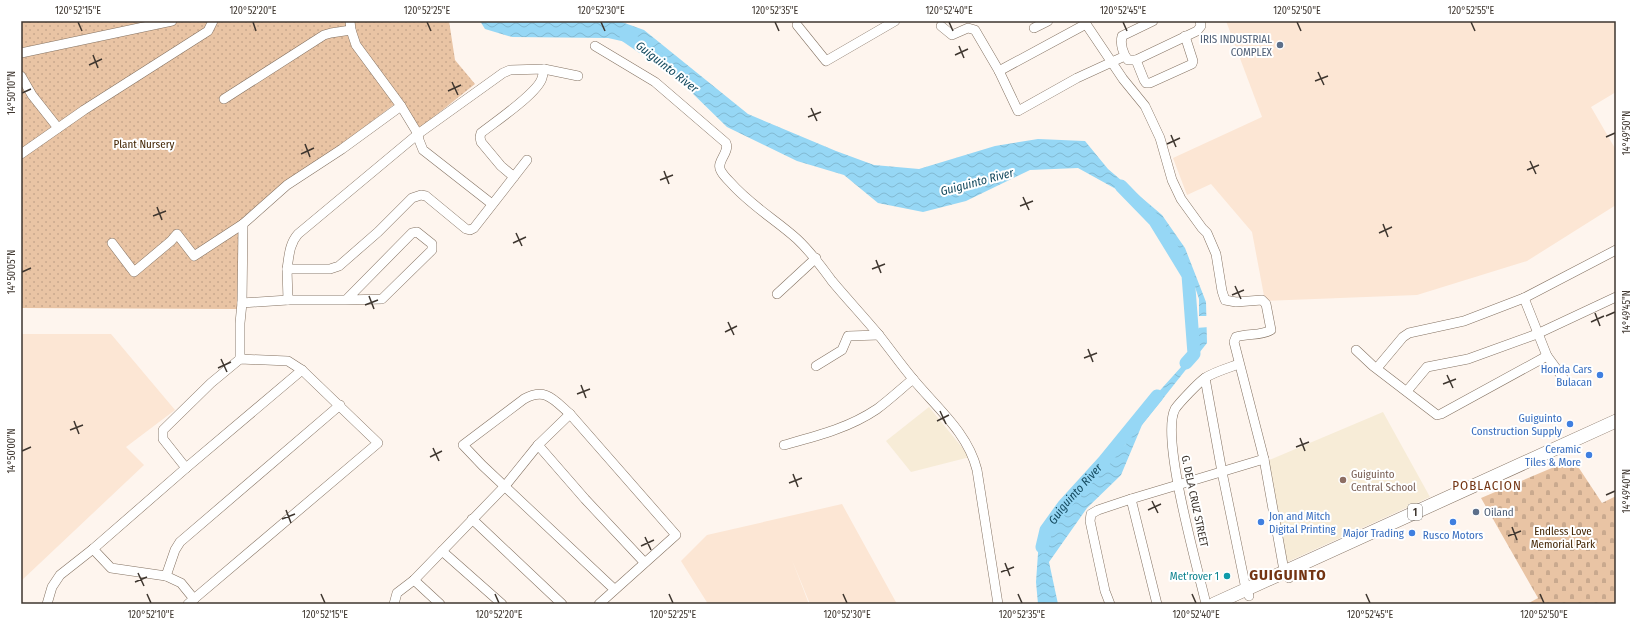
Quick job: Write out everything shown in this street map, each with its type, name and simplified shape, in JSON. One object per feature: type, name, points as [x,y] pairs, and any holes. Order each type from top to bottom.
[{"type":"highway","name":"1","points":[[1214,604],[1248,592],[1616,421]]},
{"type":"highway","name":"1","points":[[1287,574],[1616,430]]},
{"type":"highway","name":"1","points":[[1231,604],[1248,592]]},
{"type":"street","points":[[21,53],[172,21]]},
{"type":"street","points":[[21,154],[58,128],[208,31],[213,21]]},
{"type":"street","points":[[797,24],[826,61],[896,21]]},
{"type":"street","points":[[1034,28],[1048,21]]},
{"type":"street","points":[[1153,21],[1122,36],[1120,42],[1128,60],[1136,60],[1197,31],[1201,26],[1200,21]]},
{"type":"street","points":[[999,71],[1085,23],[1145,106],[1160,138],[1172,180],[1181,199],[1207,233],[1218,261],[1222,291],[1225,300],[1236,302],[1262,300],[1266,304],[1271,330],[1236,337],[1234,342],[1264,459],[1283,565],[1287,574]]},
{"type":"street","points":[[224,99],[324,35],[350,25],[356,45],[401,106],[418,134],[418,140],[424,150],[492,204]]},
{"type":"street","points":[[941,26],[952,35],[968,28],[975,30],[999,71],[1018,112],[1077,78],[1125,56]]},
{"type":"street","points":[[1136,60],[1144,80],[1150,83],[1192,64],[1193,61],[1185,36]]},
{"type":"street","points":[[594,46],[655,82],[726,143],[727,149],[720,165],[721,172],[736,188],[771,219],[796,238],[816,258],[833,282],[879,335],[913,379],[966,442],[974,456],[998,604]]},
{"type":"street","points":[[288,300],[287,270],[290,248],[293,239],[418,134],[503,73],[510,70],[544,69],[578,76]]},
{"type":"street","points":[[514,177],[501,166],[481,142],[481,133],[527,97],[540,84],[543,78],[544,69]]},
{"type":"street","points":[[21,76],[32,94],[58,128]]},
{"type":"street","points":[[112,243],[134,272],[171,241],[177,234],[194,256],[243,224],[287,185],[342,149],[401,106]]},
{"type":"street","points":[[287,270],[330,269],[339,266],[416,196],[426,196],[466,229],[470,230],[474,228],[527,160]]},
{"type":"street","points":[[240,359],[243,224]]},
{"type":"street","points":[[242,303],[288,300],[346,300],[379,299],[385,297],[432,250],[432,244],[417,232],[412,233],[346,300]]},
{"type":"street","points":[[1377,368],[1403,337],[1409,333],[1464,321],[1524,298],[1616,250]]},
{"type":"street","points":[[777,294],[816,258]]},
{"type":"street","points":[[1407,391],[1427,367],[1468,359],[1537,334],[1616,297]]},
{"type":"street","points":[[1524,298],[1547,356],[1566,382]]},
{"type":"street","points":[[816,366],[842,350],[848,336],[879,335]]},
{"type":"street","points":[[1356,350],[1433,413],[1441,414],[1547,356]]},
{"type":"street","points":[[93,549],[111,568],[166,576],[181,583],[191,601],[378,443],[302,370],[288,361],[240,359],[210,383],[163,430],[163,439],[186,468]]},
{"type":"street","name":"G. DELA CRUZ STREET","points":[[1206,604],[1178,485],[1172,444],[1173,414],[1176,407],[1205,378],[1239,364]]},
{"type":"street","points":[[47,604],[52,587],[60,575],[93,549],[302,370]]},
{"type":"street","points":[[1205,378],[1222,472],[1248,592]]},
{"type":"street","points":[[784,445],[824,434],[849,424],[876,409],[913,379]]},
{"type":"street","points":[[599,604],[644,562],[676,535],[570,414],[551,397],[545,394],[531,395],[463,445],[614,589]]},
{"type":"street","points":[[166,576],[175,550],[180,542],[340,406]]},
{"type":"street","points":[[394,604],[397,593],[414,580],[505,486],[538,445],[570,414]]},
{"type":"street","points":[[538,445],[585,499],[644,562]]},
{"type":"street","points":[[1110,604],[1105,591],[1090,521],[1091,514],[1098,510],[1131,499],[1264,459]]},
{"type":"street","points":[[1131,499],[1157,604]]},
{"type":"street","points":[[472,519],[562,604]]},
{"type":"street","points":[[442,551],[502,604]]},
{"type":"street","points":[[414,580],[440,604]]},
{"type":"shaded area","points":[[1226,21],[1616,21],[1616,92],[1591,107],[1616,150],[1616,205],[1527,261],[1417,295],[1265,301],[1252,232],[1211,184],[1187,195],[1173,158],[1262,117]]},
{"type":"shaded area","points":[[21,334],[111,334],[175,410],[126,447],[144,465],[21,581]]},
{"type":"shaded area","points":[[929,407],[970,457],[911,472],[886,441]]},
{"type":"shaded area","name":"Guiguinto Central School","points":[[1383,412],[1430,497],[1285,563],[1262,463]]},
{"type":"shaded area","points":[[842,504],[897,604],[810,604],[792,560],[809,604],[708,604],[681,561],[707,535]]},
{"type":"green space","name":"Plant Nursery","points":[[21,21],[449,21],[455,60],[475,84],[420,128],[400,100],[239,222],[238,309],[21,308]]},
{"type":"green space","name":"Endless Love Memorial Park","points":[[1573,459],[1602,503],[1616,496],[1616,604],[1527,604],[1538,598],[1481,498]]},
{"type":"water","points":[[480,21],[619,21],[644,30],[748,114],[836,151],[874,165],[919,169],[995,146],[1038,139],[1085,141],[1108,169],[1162,215],[1185,248],[1206,302],[1207,343],[1142,425],[1121,475],[1087,508],[1049,562],[1058,604],[1038,604],[1036,582],[1039,539],[1095,474],[1125,445],[1154,397],[1191,356],[1199,326],[1199,299],[1188,266],[1134,199],[1078,168],[1030,170],[966,201],[923,212],[878,203],[844,175],[797,161],[727,127],[644,46],[608,38],[512,37],[485,29]]},
{"type":"pier","points":[[1197,316],[1208,316],[1209,327],[1196,328]]},
{"type":"waterway","name":"Guiguinto River","points":[[626,36],[664,62]]},
{"type":"waterway","name":"Guiguinto River","points":[[1121,186],[1155,221],[1188,275],[1194,354],[1186,363]]},
{"type":"waterway","name":"Guiguinto River","points":[[1042,547],[1046,530],[1064,505],[1104,461],[1157,396]]},
{"type":"place","name":"IRIS INDUSTRIAL COMPLEX","points":[[1280,45]]},
{"type":"place","name":"Honda Cars Bulacan","points":[[1600,375]]},
{"type":"place","name":"Guiguinto Construction Supply","points":[[1570,424]]},
{"type":"place","name":"Ceramic Tiles & More","points":[[1589,455]]},
{"type":"place","name":"Guiguinto Central School","points":[[1343,480]]},
{"type":"place","name":"Oiland","points":[[1476,512]]},
{"type":"place","name":"Jon and Mitch Digital Printing","points":[[1261,522]]},
{"type":"place","name":"Rusco Motors","points":[[1453,522]]},
{"type":"place","name":"Major Trading","points":[[1412,533]]},
{"type":"place","name":"Met'rover 1","points":[[1227,576]]},
{"type":"district","name":"POBLACION","points":[[1487,485]]},
{"type":"district","name":"GUIGUINTO","points":[[1288,575]]}]
